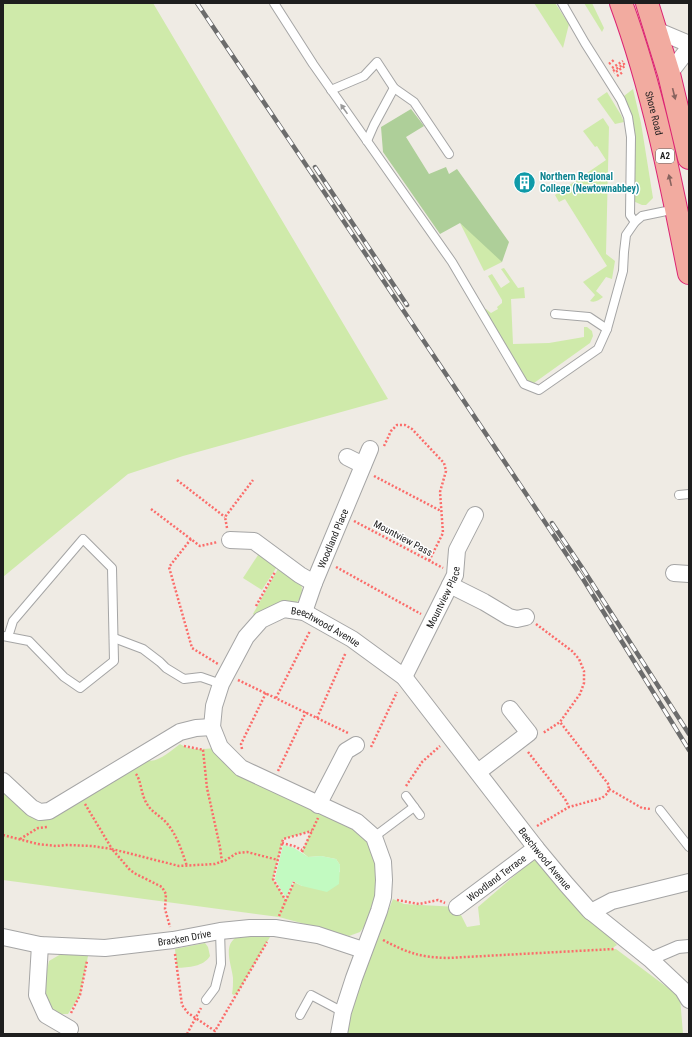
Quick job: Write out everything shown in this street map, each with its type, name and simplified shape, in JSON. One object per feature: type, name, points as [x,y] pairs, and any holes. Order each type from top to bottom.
[{"type":"highway","name":"Shore Road","points":[[621,3],[642,64],[676,209],[689,273]]},
{"type":"highway","name":"A2","points":[[647,3],[669,74],[689,158]]},
{"type":"street","points":[[656,30],[689,44]]},
{"type":"street","points":[[669,74],[689,48]]},
{"type":"street","name":"Woodland Place","points":[[310,615],[314,583],[323,560],[363,465],[376,451]]},
{"type":"street","points":[[347,457],[363,465]]},
{"type":"street","name":"Mountview Place","points":[[404,677],[453,580],[457,550],[475,515]]},
{"type":"street","points":[[230,540],[254,541],[300,575],[314,583]]},
{"type":"street","points":[[453,580],[484,602],[509,616],[517,619],[526,617]]},
{"type":"street","name":"Beechwood Avenue","points":[[374,836],[357,822],[241,768],[220,747],[212,727],[214,706],[225,676],[246,637],[261,620],[284,609],[310,615],[352,639],[404,677],[452,737],[531,842],[566,884],[591,912],[650,959],[683,990],[689,1000]]},
{"type":"street","points":[[478,772],[524,736],[510,708]]},
{"type":"street","points":[[3,780],[32,808],[40,812],[49,812],[176,735],[188,729],[212,727]]},
{"type":"street","points":[[320,806],[346,751],[356,745]]},
{"type":"street","points":[[339,1034],[343,1012],[363,950],[379,911],[383,897],[383,862],[374,836]]},
{"type":"street","name":"Woodland Terrace","points":[[457,907],[531,842]]},
{"type":"street","points":[[591,912],[612,901],[689,882]]},
{"type":"street","name":"Bracken Drive","points":[[3,937],[40,945],[105,948],[173,940],[220,931],[250,928],[275,928],[318,935],[363,950]]},
{"type":"street","points":[[40,945],[37,995],[46,1015],[66,1027]]},
{"type":"street","points":[[650,959],[678,948],[689,946]]},
{"type":"lane","points":[[274,3],[313,64],[452,262],[524,384],[539,390],[598,349],[607,329],[623,271],[626,235],[635,222],[642,216],[676,209]]},
{"type":"lane","points":[[562,3],[585,44],[622,100],[628,117],[631,137],[630,215],[635,222]]},
{"type":"lane","points":[[331,90],[364,76],[378,62],[394,88],[414,102],[449,154]]},
{"type":"lane","points":[[367,141],[394,88]]},
{"type":"lane","points":[[555,314],[589,317],[607,329]]},
{"type":"lane","points":[[679,495],[689,494]]},
{"type":"lane","points":[[83,539],[112,568],[114,661],[80,688],[64,677],[29,641],[6,636],[13,621],[83,539]]},
{"type":"lane","points":[[114,638],[143,649],[166,668],[184,679],[225,676]]},
{"type":"lane","points":[[406,796],[420,815]]},
{"type":"lane","points":[[374,836],[414,806]]},
{"type":"lane","points":[[660,810],[689,847]]},
{"type":"lane","points":[[206,1000],[215,988],[221,964],[220,931]]},
{"type":"lane","points":[[300,1015],[311,994],[343,1012]]},
{"type":"path","points":[[609,64],[615,59]]},
{"type":"path","points":[[607,78],[625,66],[624,64],[611,72],[609,70],[623,60]]},
{"type":"path","points":[[617,76],[623,72]]},
{"type":"path","points":[[376,451],[390,431],[397,425],[405,425],[412,429],[444,463],[446,471],[440,492],[443,533],[429,561]]},
{"type":"path","points":[[370,481],[372,475],[441,511]]},
{"type":"path","points":[[151,509],[200,546],[230,540],[225,517],[177,480]]},
{"type":"path","points":[[225,517],[253,480]]},
{"type":"path","name":"Mountview Pass","points":[[343,515],[429,561],[453,580]]},
{"type":"path","points":[[191,539],[169,567],[192,648],[225,676],[266,693],[348,732],[356,745],[371,747],[404,677]]},
{"type":"path","points":[[323,560],[433,620]]},
{"type":"path","points":[[256,606],[281,561]]},
{"type":"path","points":[[276,698],[310,615]]},
{"type":"path","points":[[526,617],[572,651],[579,659],[584,671],[584,683],[580,694],[560,722],[545,733],[524,736],[569,807]]},
{"type":"path","points":[[317,718],[352,639]]},
{"type":"path","points":[[241,768],[243,760],[242,744],[266,693]]},
{"type":"path","points":[[273,783],[306,712]]},
{"type":"path","points":[[531,842],[539,825],[569,807],[602,798],[608,794],[609,785],[560,722]]},
{"type":"path","points":[[176,735],[184,747],[203,750],[212,750],[220,747]]},
{"type":"path","points":[[406,796],[406,786],[422,762],[452,737]]},
{"type":"path","points":[[203,750],[207,788],[222,862]]},
{"type":"path","points":[[138,777],[142,796],[148,805],[168,825],[179,844],[187,866]]},
{"type":"path","points":[[609,789],[642,808],[660,810]]},
{"type":"path","points":[[85,804],[112,849],[130,870],[162,887],[166,894],[165,909],[173,940]]},
{"type":"path","points":[[282,843],[294,846],[302,851],[312,831],[320,806]]},
{"type":"path","points":[[286,901],[273,879],[283,839],[312,831]]},
{"type":"path","points":[[3,835],[38,844],[56,846],[92,846],[112,849],[179,866],[215,864],[222,862],[237,853],[247,852],[278,860]]},
{"type":"path","points":[[383,897],[419,904],[438,900],[457,907]]},
{"type":"path","points":[[370,934],[405,952],[426,958],[616,949],[625,939]]},
{"type":"path","points":[[66,1027],[80,995],[86,972],[88,947]]},
{"type":"path","points":[[187,1034],[206,1000]]},
{"type":"green space","points":[[3,3],[153,3],[388,399],[183,456],[128,474],[3,577]]},
{"type":"green space","points":[[534,3],[555,3],[569,24],[563,48]]},
{"type":"green space","points":[[584,3],[592,3],[604,28],[602,32]]},
{"type":"green space","points":[[633,89],[641,123],[653,198],[646,205],[633,201],[634,125],[624,96]]},
{"type":"green space","points":[[607,92],[624,122],[615,124],[597,99]]},
{"type":"green space","points":[[411,109],[424,126],[406,137],[429,174],[446,167],[449,174],[457,169],[509,242],[502,262],[460,223],[440,234],[383,152],[381,127]]},
{"type":"green space","points":[[603,118],[609,127],[606,254],[615,261],[612,279],[606,277],[596,291],[603,297],[594,302],[590,301],[595,295],[583,282],[607,266],[565,199],[559,202],[555,195],[606,160],[597,146],[595,147],[583,131]]},
{"type":"green space","points":[[460,223],[494,252],[502,262],[484,271]]},
{"type":"green space","points":[[504,268],[518,288],[524,287],[525,298],[511,299],[513,344],[549,343],[584,337],[584,327],[587,327],[592,331],[593,336],[590,343],[534,383],[518,382],[481,311],[486,309],[491,313],[498,309],[497,307],[502,303],[502,300],[488,276],[492,274],[501,288],[510,282],[501,269]]},
{"type":"green space","points":[[260,552],[278,565],[262,590],[243,578]]},
{"type":"green space","points":[[279,567],[301,583],[302,591],[300,599],[296,603],[254,615],[253,614]]},
{"type":"green space","points":[[180,744],[184,747],[194,749],[220,747],[347,821],[367,839],[382,883],[371,918],[360,932],[349,936],[279,917],[3,880],[3,789],[28,813],[147,760],[151,761],[160,758]],"holes":[[[311,831],[302,852],[308,857],[321,856],[336,859],[340,865],[340,872],[302,886],[294,882],[286,900],[273,879],[283,839]]]},
{"type":"green space","points":[[283,845],[294,848],[308,857],[321,856],[336,859],[340,865],[339,884],[327,892],[302,886],[293,881],[286,898],[275,879]]},
{"type":"green space","points":[[535,858],[617,945],[611,949],[616,949],[680,997],[683,1034],[346,1034],[353,995],[393,899],[404,904],[457,907],[467,927],[480,925],[478,907]]},
{"type":"green space","points":[[259,934],[270,937],[238,992],[234,995],[232,994],[233,978],[229,956],[230,945],[237,937]]},
{"type":"green space","points":[[205,943],[208,947],[210,956],[207,960],[195,966],[177,968],[175,949]]},
{"type":"green space","points":[[61,954],[88,956],[80,995],[68,1014],[57,1014],[45,1004],[45,979],[49,961]]},
{"type":"railway","points":[[197,3],[583,579],[689,750]]},
{"type":"railway","points":[[315,167],[407,305]]},
{"type":"railway","points":[[552,523],[689,734]]},
{"type":"place","name":"Northern Regional College (Newtownabbey)","points":[[524,182]]}]
